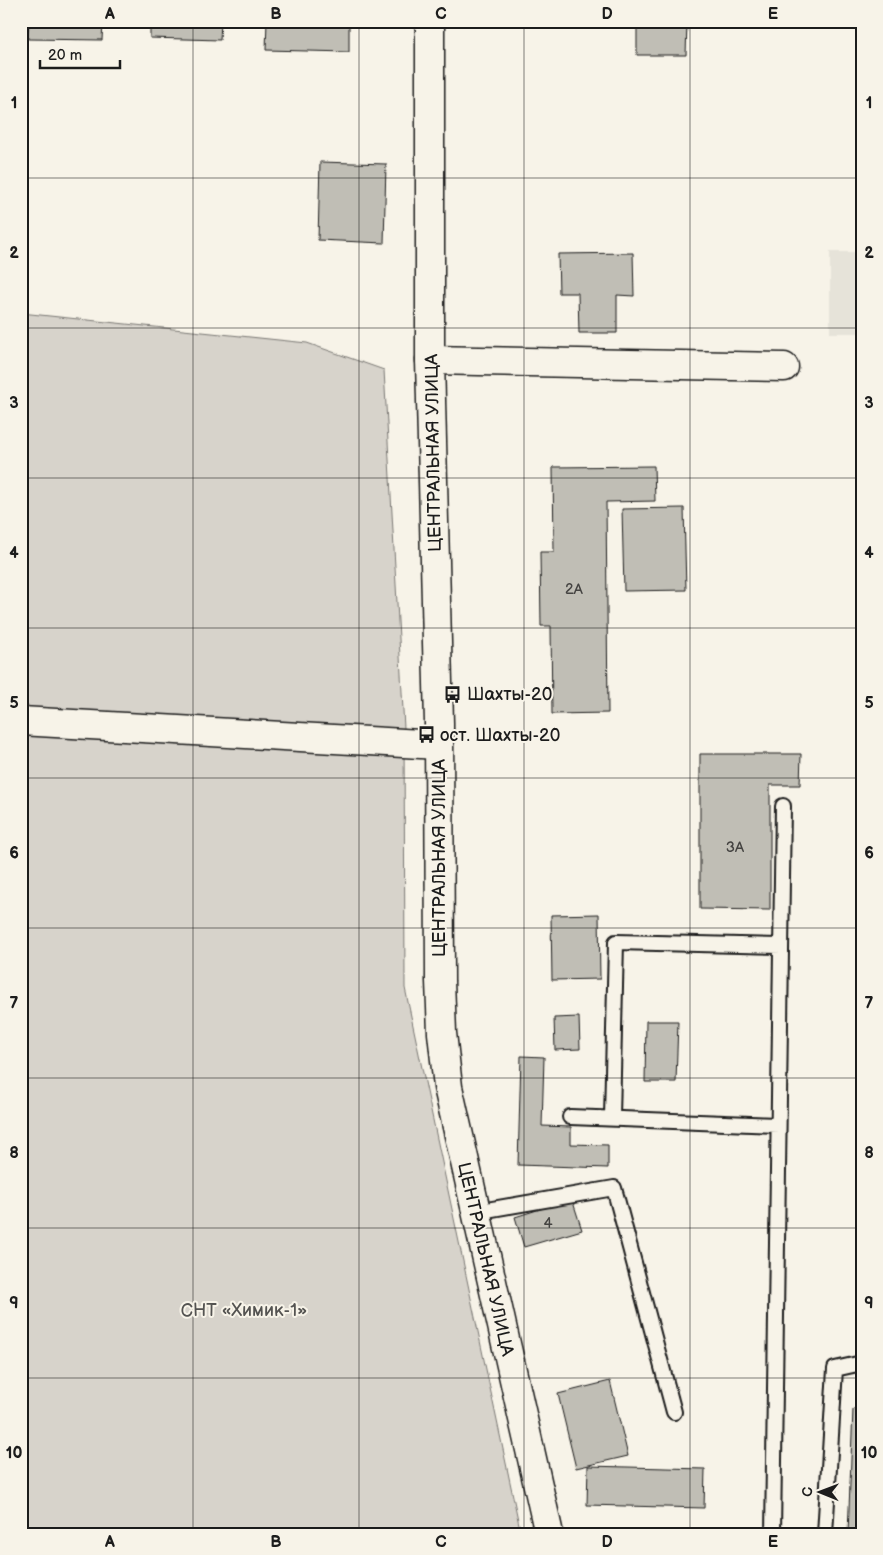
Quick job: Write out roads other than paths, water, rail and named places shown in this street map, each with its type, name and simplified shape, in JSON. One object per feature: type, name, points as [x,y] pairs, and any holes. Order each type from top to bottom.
[{"type":"street","name":"ЦЕНТРАЛЬНАЯ УЛИЦА","points":[[430,21],[430,360],[439,723],[442,1033],[448,1087],[548,1534]]},
{"type":"street","points":[[430,360],[784,367]]},
{"type":"street","points":[[21,721],[438,745]]},
{"type":"lane","points":[[773,1534],[783,806]]},
{"type":"lane","points":[[612,1118],[616,942],[781,946]]},
{"type":"lane","points":[[570,1116],[778,1126]]},
{"type":"lane","points":[[475,1212],[614,1188],[674,1412]]},
{"type":"lane","points":[[826,1534],[835,1369],[862,1363]]},
{"type":"place","name":"Шахты-20","points":[[453,694]]},
{"type":"place","name":"ост. Шахты-20","points":[[426,735]]},
{"type":"park label","name":"СНТ «Химик-1»","points":[[244,1310]]}]
